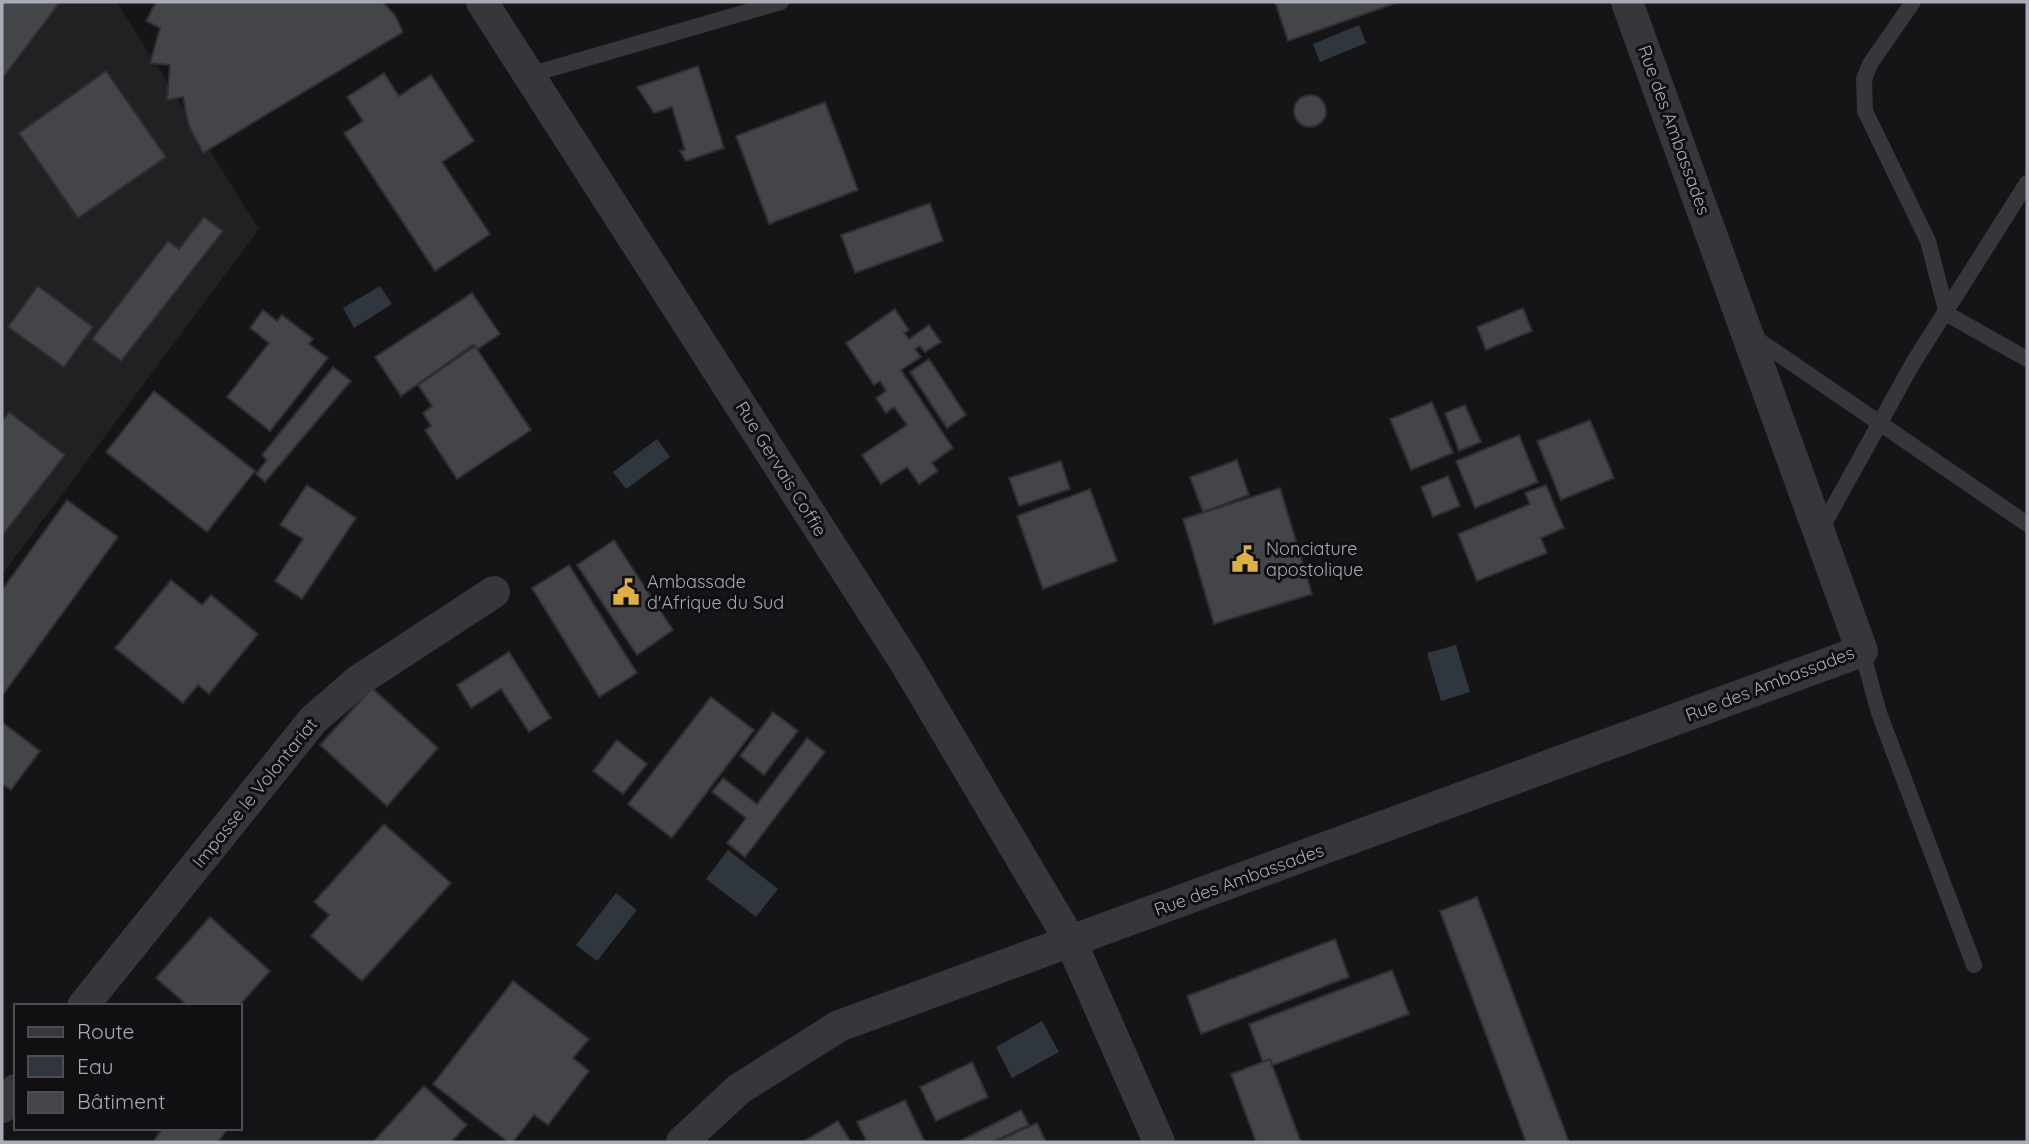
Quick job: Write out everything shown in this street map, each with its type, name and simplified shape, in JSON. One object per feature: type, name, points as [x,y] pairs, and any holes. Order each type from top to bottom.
[{"type":"street","name":"Rue Gervais Coffie","points":[[482,2],[905,662],[1071,942],[1159,1142]]},
{"type":"street","name":"Rue des Ambassades","points":[[682,1142],[738,1090],[839,1026],[1863,651],[1627,2]]},
{"type":"street","name":"Impasse le Volontariat","points":[[85,1004],[313,720],[358,681],[494,592]]},
{"type":"street","points":[[2,1107],[14,1092]]},
{"type":"lane","points":[[529,75],[781,2]]},
{"type":"lane","points":[[1913,2],[1870,64],[1864,79],[1864,111],[1928,241],[1947,314],[2027,359]]},
{"type":"lane","points":[[1819,533],[1879,421],[2027,183]]},
{"type":"lane","points":[[1749,334],[2027,524]]},
{"type":"lane","points":[[1863,651],[1880,713],[1974,965]]},
{"type":"shaded area","points":[[2,2],[117,2],[259,229],[2,575]]},
{"type":"water","points":[[1359,25],[1366,43],[1320,62],[1313,44]]},
{"type":"water","points":[[380,286],[392,304],[354,328],[343,308]]},
{"type":"water","points":[[657,439],[670,457],[626,489],[613,472]]},
{"type":"water","points":[[1456,645],[1470,692],[1441,701],[1427,653]]},
{"type":"water","points":[[728,850],[778,889],[756,917],[706,879]]},
{"type":"water","points":[[616,893],[637,910],[597,961],[576,945]]},
{"type":"water","points":[[1042,1021],[1059,1052],[1012,1078],[996,1047]]},
{"type":"building","points":[[2,2],[60,2],[2,79]]},
{"type":"building","points":[[156,2],[383,2],[395,15],[403,32],[203,153],[188,124],[183,97],[167,100],[170,65],[150,63],[160,28],[146,21]]},
{"type":"building","points":[[1275,2],[1399,2],[1288,41]]},
{"type":"building","points":[[698,66],[724,148],[686,161],[680,151],[685,150],[672,107],[654,113],[637,87]]},
{"type":"building","points":[[106,71],[166,157],[78,218],[19,133]]},
{"type":"building","points":[[384,73],[399,96],[431,75],[474,141],[442,162],[490,234],[435,271],[344,133],[363,121],[347,97]]},
{"type":"building","points":[[1310,95],[1322,99],[1326,111],[1322,123],[1310,127],[1298,123],[1294,111],[1298,99]]},
{"type":"building","points":[[825,102],[858,190],[769,224],[736,136]]},
{"type":"building","points":[[930,203],[943,241],[855,273],[841,235]]},
{"type":"building","points":[[204,217],[223,231],[121,361],[92,339],[168,241],[179,249]]},
{"type":"building","points":[[38,286],[93,327],[64,367],[8,327]]},
{"type":"building","points":[[472,293],[500,334],[476,350],[473,345],[401,396],[375,357]]},
{"type":"building","points":[[1523,308],[1532,331],[1486,350],[1477,327]]},
{"type":"building","points":[[895,309],[909,330],[904,333],[909,339],[929,325],[941,342],[925,352],[920,346],[915,349],[921,357],[901,370],[953,448],[932,463],[938,471],[919,484],[907,467],[881,484],[862,455],[907,425],[894,407],[886,413],[876,398],[886,391],[880,381],[874,385],[846,343]]},
{"type":"building","points":[[263,310],[277,321],[282,315],[313,339],[309,344],[328,358],[270,431],[227,397],[269,343],[250,328]]},
{"type":"building","points":[[475,346],[531,430],[457,479],[425,430],[431,426],[423,413],[432,406],[418,385]]},
{"type":"building","points":[[929,359],[966,415],[947,428],[910,372]]},
{"type":"building","points":[[333,367],[351,381],[265,482],[256,474],[267,460],[262,455]]},
{"type":"building","points":[[154,391],[255,471],[207,532],[106,452]]},
{"type":"building","points":[[1432,402],[1453,453],[1411,470],[1390,419]]},
{"type":"building","points":[[1465,405],[1481,442],[1459,451],[1445,413]]},
{"type":"building","points":[[9,412],[65,455],[2,536],[2,421]]},
{"type":"building","points":[[1590,420],[1614,478],[1561,500],[1537,441]]},
{"type":"building","points":[[1519,435],[1538,482],[1475,508],[1456,461]]},
{"type":"building","points":[[1237,460],[1249,495],[1203,512],[1190,477]]},
{"type":"building","points":[[1061,461],[1070,489],[1019,506],[1009,478]]},
{"type":"building","points":[[1448,476],[1460,506],[1433,517],[1421,487]]},
{"type":"building","points":[[307,485],[356,518],[302,599],[275,581],[303,539],[280,525]]},
{"type":"building","points":[[1546,485],[1564,528],[1541,538],[1547,553],[1477,581],[1458,534],[1530,504],[1525,493]]},
{"type":"building","points":[[1280,488],[1312,594],[1214,624],[1183,519]]},
{"type":"building","points":[[1090,489],[1117,561],[1043,589],[1017,516]]},
{"type":"building","points":[[67,500],[118,537],[2,696],[2,590]]},
{"type":"building","points":[[614,540],[673,630],[637,655],[577,565]]},
{"type":"building","points":[[569,565],[637,673],[599,697],[532,588]]},
{"type":"building","points":[[171,580],[202,605],[211,595],[258,634],[209,694],[198,685],[183,703],[115,648]]},
{"type":"building","points":[[509,652],[551,718],[529,732],[501,689],[471,708],[457,685]]},
{"type":"building","points":[[372,688],[438,748],[387,806],[320,745]]},
{"type":"building","points":[[711,697],[754,730],[672,838],[628,804]]},
{"type":"building","points":[[773,712],[798,731],[764,775],[740,756]]},
{"type":"building","points":[[2,722],[40,751],[11,790],[2,784]]},
{"type":"building","points":[[807,738],[825,752],[745,857],[727,843],[746,818],[712,792],[723,778],[757,804]]},
{"type":"building","points":[[617,740],[647,764],[623,794],[593,771]]},
{"type":"building","points":[[384,824],[451,883],[362,981],[311,936],[329,915],[314,902]]},
{"type":"building","points":[[1477,897],[1569,1142],[1526,1142],[1440,911]]},
{"type":"building","points":[[210,917],[270,971],[241,1004],[186,1004],[156,978]]},
{"type":"building","points":[[1335,939],[1349,977],[1201,1034],[1187,996]]},
{"type":"building","points":[[1392,970],[1409,1014],[1265,1068],[1249,1024]]},
{"type":"building","points":[[513,981],[589,1039],[573,1058],[589,1071],[548,1125],[534,1115],[513,1142],[508,1142],[433,1084]]},
{"type":"building","points":[[1270,1059],[1301,1142],[1256,1142],[1231,1074]]},
{"type":"building","points":[[972,1062],[988,1097],[936,1121],[920,1087]]},
{"type":"building","points":[[424,1086],[467,1125],[451,1142],[373,1142]]},
{"type":"building","points":[[905,1100],[925,1142],[867,1142],[857,1122]]},
{"type":"building","points":[[1021,1110],[1029,1125],[993,1142],[958,1142]]},
{"type":"building","points":[[838,1121],[851,1142],[804,1141]]},
{"type":"building","points":[[1037,1123],[1046,1142],[995,1142]]},
{"type":"building","points":[[162,1130],[227,1130],[218,1142],[153,1142]]},
{"type":"place","name":"Nonciature apostolique","points":[[1245,559]]},
{"type":"place","name":"Ambassade d'Afrique du Sud","points":[[626,592]]}]
